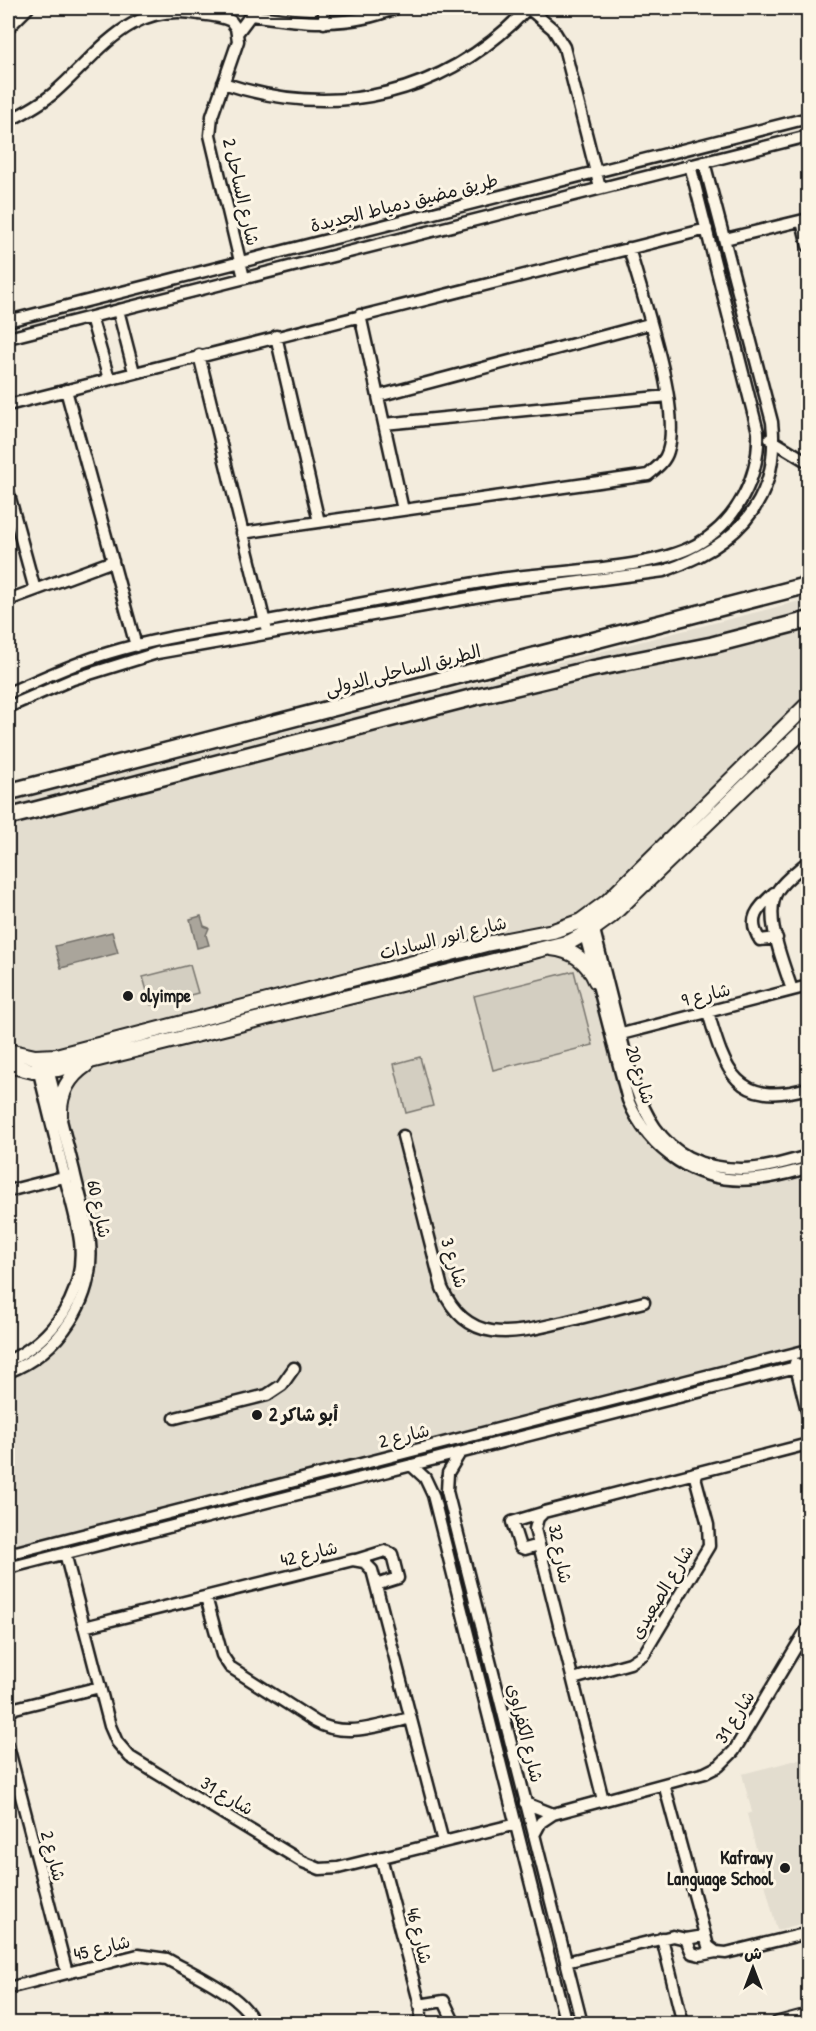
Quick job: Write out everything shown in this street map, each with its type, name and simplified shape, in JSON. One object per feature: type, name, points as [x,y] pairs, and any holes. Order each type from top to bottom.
[{"type":"highway","name":"الطريق الساحلى الدولى","points":[[8,792],[808,585]]},
{"type":"highway","points":[[8,817],[484,695],[591,669],[701,647],[808,620]]},
{"type":"main road","name":"شارع انور السادات","points":[[8,1051],[42,1064],[486,944],[587,925],[607,902],[733,776],[808,704]]},
{"type":"main road","name":"شارع انور السادات","points":[[8,1065],[92,1061],[546,948],[587,925],[745,788],[808,726]]},
{"type":"main road","points":[[733,776],[745,788]]},
{"type":"main road","points":[[546,948],[567,951],[580,958],[596,981]]},
{"type":"main road","points":[[60,1116],[62,1094],[69,1080],[92,1061]]},
{"type":"main road","points":[[778,2024],[808,2016]]},
{"type":"street","points":[[8,28],[28,8]]},
{"type":"street","points":[[324,8],[324,23]]},
{"type":"street","points":[[8,121],[55,92],[115,34],[151,12],[184,12],[226,18],[238,32],[254,11],[324,23],[366,18],[394,8]]},
{"type":"street","points":[[223,83],[263,95],[305,100],[347,100],[388,93],[427,80],[465,61],[498,36],[528,8],[553,28],[564,47],[600,188]]},
{"type":"street","name":"شارع الساحل 2","points":[[238,32],[237,45],[212,116],[210,135],[244,278]]},
{"type":"street","name":"طريق مضيق دمياط الجديدة","points":[[8,321],[808,118]]},
{"type":"street","name":"طريق مضيق دمياط الجديدة","points":[[8,338],[808,136]]},
{"type":"street","points":[[8,707],[114,664],[157,652],[503,592],[645,575],[683,564],[721,543],[753,511],[770,477],[774,442],[772,422],[704,162]]},
{"type":"street","points":[[8,693],[68,666],[136,646],[501,579],[642,562],[679,552],[712,534],[737,507],[752,474],[758,452],[758,432],[690,165]]},
{"type":"street","points":[[724,239],[805,220],[808,246]]},
{"type":"street","points":[[8,405],[199,355],[707,229]]},
{"type":"street","points":[[242,532],[648,475],[660,465],[668,452],[672,417],[629,248]]},
{"type":"street","points":[[118,310],[134,372]]},
{"type":"street","points":[[360,315],[403,510]]},
{"type":"street","points":[[91,317],[108,379]]},
{"type":"street","points":[[378,396],[649,324]]},
{"type":"street","points":[[276,336],[320,522]]},
{"type":"street","points":[[199,355],[267,633]]},
{"type":"street","points":[[66,390],[136,646]]},
{"type":"street","points":[[384,424],[668,396]]},
{"type":"street","points":[[758,432],[808,462]]},
{"type":"street","points":[[8,491],[35,590]]},
{"type":"street","points":[[8,600],[113,561]]},
{"type":"street","points":[[777,938],[760,940],[753,918],[756,910],[808,861]]},
{"type":"street","points":[[781,887],[775,896],[771,912],[792,990]]},
{"type":"street","name":"شارع 20","points":[[587,925],[596,981],[641,1106],[657,1131],[680,1151],[710,1164],[740,1169],[760,1168],[808,1156]]},
{"type":"street","name":"شارع 20","points":[[587,925],[616,1035],[632,1111],[650,1138],[672,1158],[706,1174],[734,1180],[763,1178],[808,1168]]},
{"type":"street","name":"شارع 9","points":[[616,1035],[808,986]]},
{"type":"street","points":[[708,1012],[721,1058],[739,1080],[751,1088],[772,1094],[808,1088]]},
{"type":"street","name":"شارع 60","points":[[8,1361],[26,1352],[48,1334],[65,1312],[77,1283],[80,1242],[60,1116],[42,1064]]},
{"type":"street","name":"شارع 60","points":[[8,1372],[30,1361],[54,1342],[73,1318],[85,1290],[90,1261],[90,1240],[69,1175],[42,1064]]},
{"type":"street","name":"شارع 3","points":[[403,1136],[442,1288],[453,1308],[469,1322],[493,1332],[517,1333],[644,1302]]},
{"type":"street","points":[[8,1191],[69,1175]]},
{"type":"street","name":"شارع 2","points":[[8,1554],[808,1350]]},
{"type":"street","points":[[792,1354],[808,1415]]},
{"type":"street","name":"شارع 2","points":[[8,1568],[808,1364]]},
{"type":"street","points":[[175,1418],[267,1395],[282,1385],[294,1368]]},
{"type":"street","points":[[569,1411],[573,1424]]},
{"type":"street","name":"شارع 32","points":[[603,1800],[535,1525],[544,1512],[808,1444]]},
{"type":"street","points":[[431,1488],[446,1484],[450,1467],[460,1453]]},
{"type":"street","name":"شارع الكفراوى","points":[[411,1465],[425,1478],[431,1488],[566,2024]]},
{"type":"street","name":"شارع الصعيدى","points":[[573,1679],[630,1663],[644,1654],[704,1557],[710,1534],[694,1473]]},
{"type":"street","points":[[291,1482],[295,1495]]},
{"type":"street","name":"شارع الكفراوى","points":[[446,1484],[582,2024]]},
{"type":"street","points":[[539,1545],[525,1549],[519,1547],[512,1522],[544,1512]]},
{"type":"street","points":[[57,1542],[53,1549],[65,1553],[74,1545],[69,1539]]},
{"type":"street","points":[[353,1560],[385,1551],[392,1554],[398,1578],[376,1585]]},
{"type":"street","name":"شارع 31","points":[[65,1553],[113,1734],[130,1757],[303,1862],[320,1869],[333,1869],[516,1824]]},
{"type":"street","name":"شارع 42","points":[[84,1627],[353,1560],[364,1562],[370,1567],[376,1585],[443,1842]]},
{"type":"street","points":[[206,1597],[222,1654],[230,1667],[316,1722],[328,1728],[346,1731],[411,1719]]},
{"type":"street","name":"شارع 31","points":[[553,1814],[705,1773],[728,1759],[808,1627]]},
{"type":"street","points":[[10,1711],[100,1687]]},
{"type":"street","name":"شارع 2","points":[[8,1746],[67,1973]]},
{"type":"street","points":[[664,1784],[704,1936],[708,1946],[716,1952]]},
{"type":"street","points":[[525,1803],[553,1814]]},
{"type":"street","points":[[534,1834],[541,1822],[553,1814]]},
{"type":"street","name":"شارع 46","points":[[381,1857],[419,2005],[420,2024]]},
{"type":"street","points":[[686,1939],[692,1953],[726,1953],[808,1932]]},
{"type":"street","points":[[566,1962],[677,1935],[686,1939],[704,1936]]},
{"type":"street","points":[[662,1938],[683,2024]]},
{"type":"street","name":"شارع 45","points":[[8,1988],[138,1955],[161,1957],[238,2001],[250,2014],[254,2024]]},
{"type":"street","points":[[419,2005],[444,2001],[452,2018]]},
{"type":"shaded area","points":[[808,599],[808,714],[605,915],[589,926],[631,1093],[649,1128],[717,1172],[757,1174],[808,1163],[808,1357],[8,1561],[8,1366],[30,1355],[53,1336],[66,1320],[84,1275],[42,1066],[8,1059],[8,802]]},
{"type":"shaded area","points":[[201,916],[204,926],[209,928],[206,935],[209,945],[197,948],[190,919]]},
{"type":"shaded area","points":[[112,932],[118,953],[61,968],[55,946]]},
{"type":"shaded area","points":[[190,965],[198,993],[151,1005],[143,977]]},
{"type":"shaded area","points":[[574,971],[593,1045],[493,1070],[474,996]]},
{"type":"shaded area","points":[[420,1057],[433,1106],[406,1113],[394,1064]]},
{"type":"shaded area","name":"Kafrawy Language School","points":[[808,1757],[808,1922],[777,1930],[747,1814],[752,1812],[742,1774]]},
{"type":"place","name":"olyimpe","points":[[128,996]]},
{"type":"place","name":"أبو شاكر 2","points":[[257,1415]]},
{"type":"place","name":"Kafrawy Language School","points":[[785,1868]]}]
